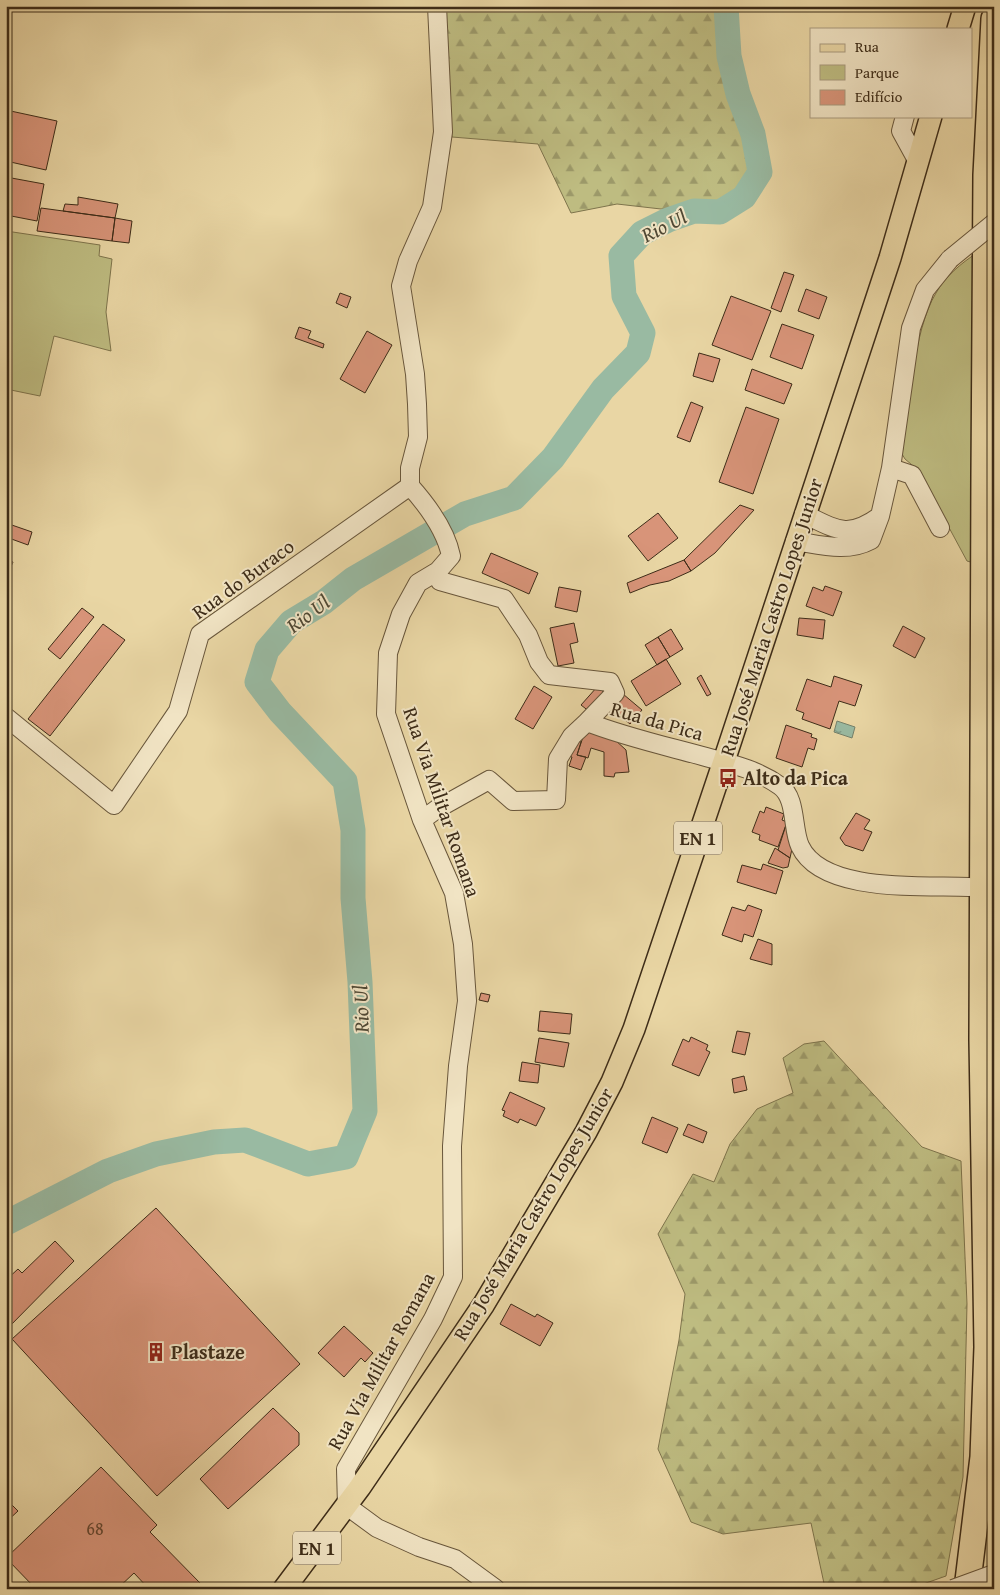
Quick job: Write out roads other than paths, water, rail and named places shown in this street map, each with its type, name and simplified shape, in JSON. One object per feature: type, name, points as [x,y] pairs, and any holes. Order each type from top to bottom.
[{"type":"highway","points":[[967,1589],[983,1457],[987,1347],[982,1040],[984,446],[986,175],[994,19]]},
{"type":"highway","points":[[994,953],[994,1081]]},
{"type":"highway","points":[[978,1589],[994,1468]]},
{"type":"main road","points":[[958,28],[966,6]]},
{"type":"main road","name":"Rua José Maria Castro Lopes Junior","points":[[284,1589],[347,1506],[484,1304],[586,1132],[612,1082],[634,1029],[724,762],[795,541],[887,268],[930,118]]},
{"type":"street","points":[[410,486],[410,468],[418,437],[417,404],[415,374],[401,286],[408,261],[432,207],[443,132],[437,6]]},
{"type":"street","points":[[904,118],[901,131],[918,162]]},
{"type":"street","points":[[795,541],[844,548],[858,547],[871,540],[880,516],[891,468],[911,328],[925,290],[950,259],[994,223]]},
{"type":"street","points":[[891,468],[912,475],[940,528]]},
{"type":"street","name":"Rua Via Militar Romana","points":[[347,1506],[346,1469],[433,1319],[453,1276],[452,1146],[458,1066],[467,1001],[463,944],[454,893],[422,820],[386,714],[388,653],[401,614],[418,583],[438,571],[451,556],[449,544],[423,501],[410,486]]},
{"type":"street","name":"Rua do Buraco","points":[[6,718],[114,805],[178,711],[200,634],[410,486]]},
{"type":"street","points":[[804,514],[831,527],[848,532],[867,526],[880,516]]},
{"type":"street","name":"Rua da Pica","points":[[438,571],[440,580],[504,599],[528,636],[539,662],[549,675],[610,682],[614,693],[586,722],[614,733],[748,769],[781,786],[790,802],[800,846],[812,861],[828,871],[848,880],[885,884],[969,887]]},
{"type":"street","points":[[422,820],[437,809],[489,780],[513,801],[556,800],[558,759],[572,736],[586,722]]},
{"type":"street","points":[[347,1506],[377,1528],[419,1547],[455,1559],[496,1589]]},
{"type":"street","points":[[953,1589],[994,1574]]},
{"type":"water","points":[[837,721],[855,727],[852,738],[834,732]]},
{"type":"waterway","name":"Rio Ul","points":[[6,1223],[108,1171],[156,1154],[214,1142],[245,1140],[308,1164],[346,1157],[365,1111],[360,982],[353,898],[353,830],[345,781],[280,712],[257,682],[267,650],[291,622],[324,602],[353,579],[465,514],[514,498],[553,458],[603,389],[638,353],[643,333],[624,296],[621,256],[642,233],[668,220],[694,211],[720,212],[744,197],[760,172],[753,134],[738,94],[729,56],[726,6]]},
{"type":"place","name":"Alto da Pica","points":[[728,778]]},
{"type":"place","name":"Plastaze","points":[[156,1352]]}]
